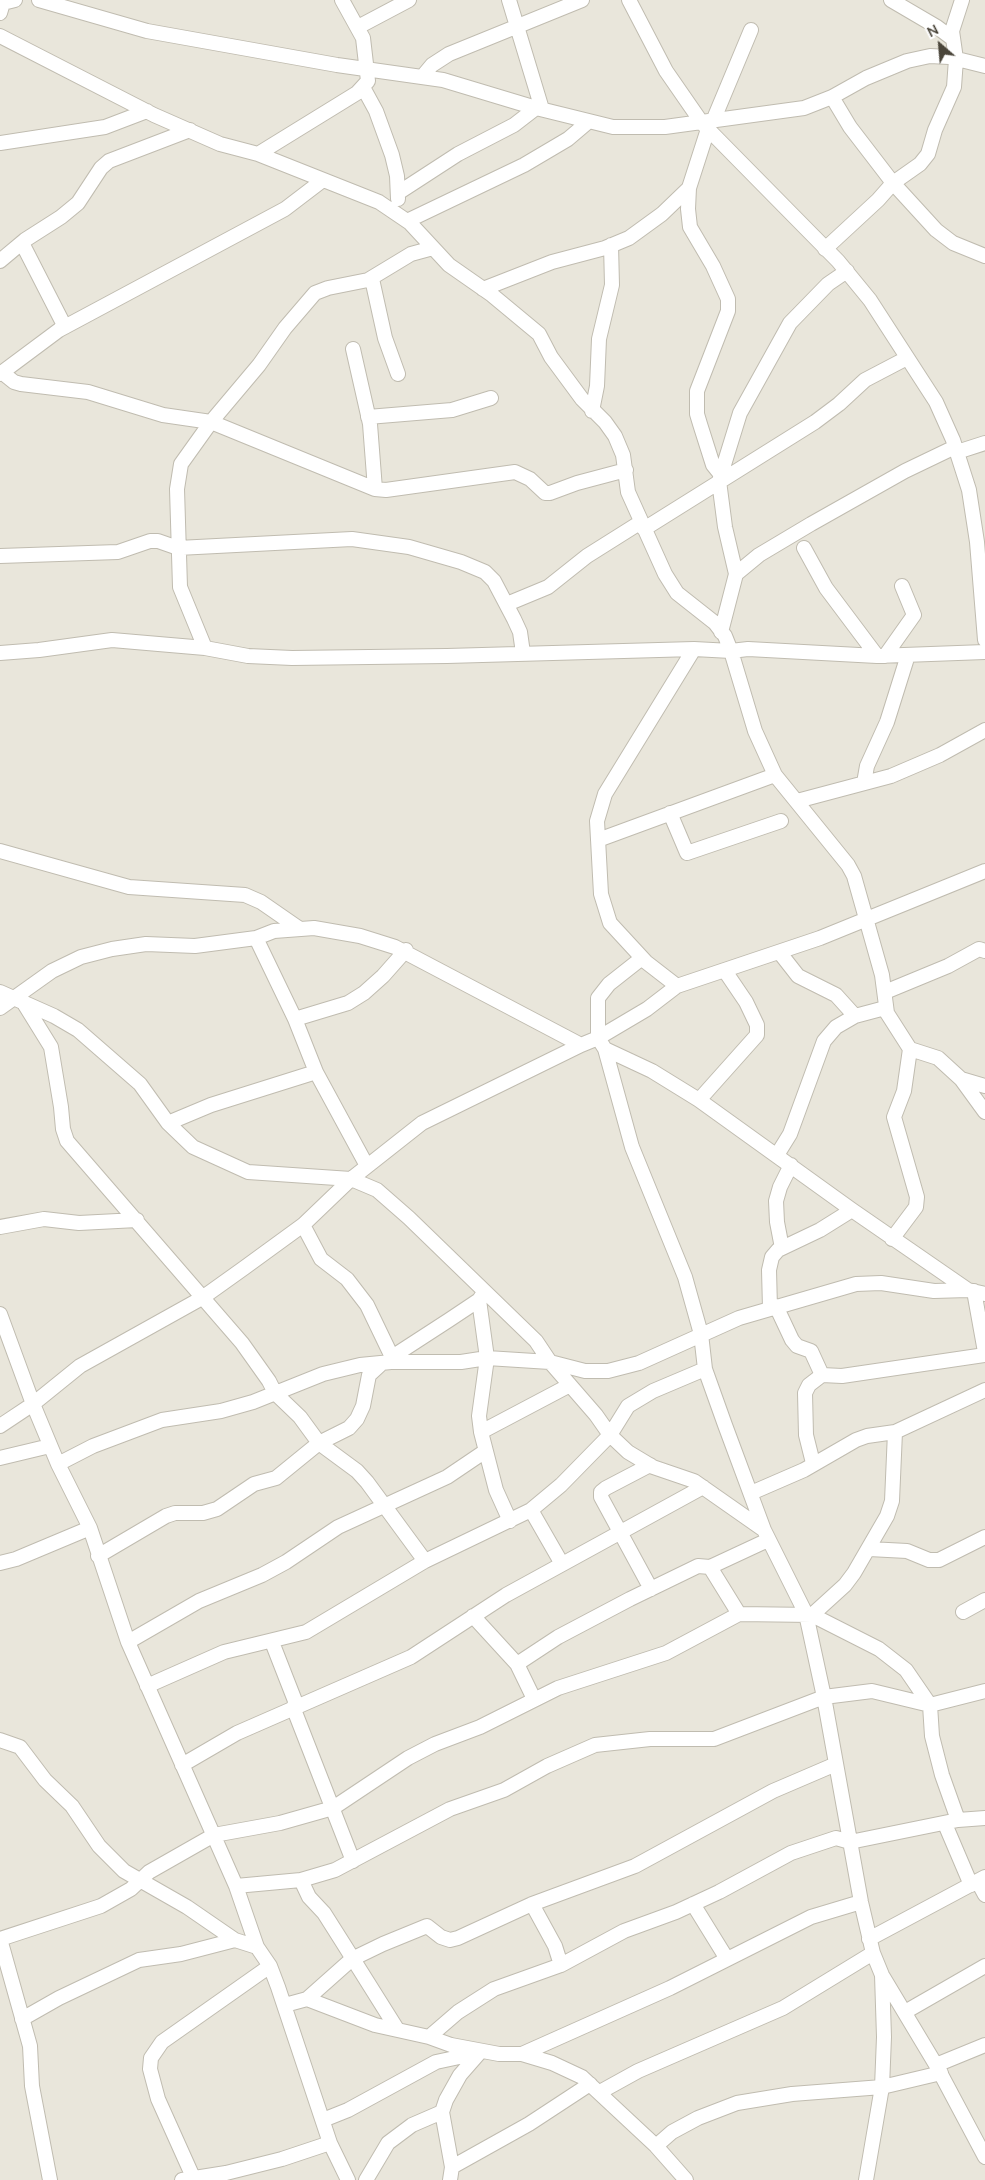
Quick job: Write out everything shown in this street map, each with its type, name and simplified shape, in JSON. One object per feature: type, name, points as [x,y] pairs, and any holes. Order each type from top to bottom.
[{"type":"street","points":[[38,0],[147,31],[337,65],[443,80],[539,109],[613,127],[665,127],[708,124],[804,108],[832,97],[866,78],[907,61],[930,56],[956,59],[985,66]]},
{"type":"street","points":[[258,154],[364,88],[370,78],[366,50],[358,27],[342,0]]},
{"type":"street","points":[[358,27],[409,0]]},
{"type":"street","points":[[509,0],[539,109]]},
{"type":"street","points":[[422,77],[432,66],[448,54],[582,0]]},
{"type":"street","points":[[629,0],[666,71],[708,124],[870,300],[936,402],[956,449],[969,490],[982,560],[985,640]]},
{"type":"street","points":[[891,0],[937,26],[953,39]]},
{"type":"street","points":[[825,249],[878,200],[893,183],[920,164],[928,154],[954,87],[956,59],[952,31],[962,0]]},
{"type":"street","points":[[721,632],[736,574],[725,527],[720,478],[713,465],[697,414],[697,391],[728,311],[728,299],[713,266],[690,227],[689,188],[708,124],[751,30]]},
{"type":"street","points":[[0,36],[147,110],[220,144],[258,154],[378,202],[403,218],[449,265],[483,289],[539,334],[551,357],[592,411],[605,422],[615,436],[623,455],[628,492],[665,574],[677,593],[716,624],[731,651],[755,731],[775,775],[848,865],[854,876],[868,920],[885,992],[885,1008],[910,1049],[904,1091],[894,1117],[917,1197],[916,1207],[892,1239]]},
{"type":"street","points":[[364,88],[385,132],[397,176],[403,218]]},
{"type":"street","points":[[832,97],[850,127],[893,183],[936,230],[953,243],[985,256]]},
{"type":"street","points":[[398,193],[458,154],[539,109]]},
{"type":"street","points":[[0,143],[105,127],[147,110]]},
{"type":"street","points":[[403,218],[524,165],[568,139],[588,122]]},
{"type":"street","points":[[0,261],[78,203],[101,168],[109,161],[190,130]]},
{"type":"street","points":[[323,180],[285,209],[47,337],[2,374],[21,384],[88,392],[163,415],[211,422],[290,457],[375,489],[386,490],[515,472],[530,479],[545,493],[550,493],[577,483],[626,470]]},
{"type":"street","points":[[483,289],[552,262],[629,238],[662,214],[689,188]]},
{"type":"street","points":[[22,243],[65,327]]},
{"type":"street","points":[[592,411],[597,386],[599,339],[612,285],[611,245]]},
{"type":"street","points":[[205,648],[180,587],[178,475],[181,464],[211,422],[309,299],[328,288],[372,279],[411,254],[433,248]]},
{"type":"street","points":[[720,478],[740,413],[790,323],[828,284],[846,272]]},
{"type":"street","points":[[372,279],[385,338],[398,374]]},
{"type":"street","points":[[353,349],[368,417],[375,489]]},
{"type":"street","points":[[507,604],[548,587],[587,556],[815,422],[839,404],[865,380],[907,358]]},
{"type":"street","points":[[368,417],[452,410],[491,398]]},
{"type":"street","points":[[736,574],[758,555],[905,471],[956,449],[985,443]]},
{"type":"street","points":[[0,556],[118,552],[150,541],[158,541],[178,548],[352,539],[409,547],[462,562],[486,572],[494,581],[520,632],[523,653]]},
{"type":"street","points":[[804,548],[826,588],[881,656]]},
{"type":"street","points":[[881,656],[914,615],[902,586]]},
{"type":"street","points":[[0,653],[40,650],[112,640],[205,648],[248,656],[292,658],[694,649],[731,651],[748,649],[881,656],[985,652]]},
{"type":"street","points":[[678,986],[642,958],[610,923],[601,894],[597,821],[605,794],[694,649]]},
{"type":"street","points":[[864,783],[867,766],[887,722],[908,655]]},
{"type":"street","points":[[797,801],[891,776],[940,755],[985,730]]},
{"type":"street","points":[[598,840],[775,775]]},
{"type":"street","points":[[670,813],[687,853],[781,820]]},
{"type":"street","points":[[0,851],[39,864],[129,887],[245,895],[277,912],[300,929]]},
{"type":"street","points":[[601,1044],[678,986],[780,953],[868,920],[985,871]]},
{"type":"street","points":[[274,932],[277,912]]},
{"type":"street","points":[[0,1008],[20,1002],[52,971],[81,957],[112,949],[146,944],[196,946],[256,938],[274,932],[314,928],[360,936],[406,950],[581,1045]]},
{"type":"street","points":[[256,938],[295,1019],[316,1072],[367,1166]]},
{"type":"street","points":[[885,992],[948,966],[979,949],[985,951]]},
{"type":"street","points":[[295,1019],[348,1004],[364,994],[406,950]]},
{"type":"street","points":[[780,953],[798,976],[836,995],[855,1016]]},
{"type":"street","points":[[642,958],[610,984],[598,998],[601,1044],[632,1147],[685,1277],[701,1334],[705,1370],[766,1535],[809,1614],[860,1902],[873,1953],[882,1975],[939,2069],[983,2149]]},
{"type":"street","points":[[699,1100],[757,1035],[757,1025],[746,1002],[725,971]]},
{"type":"street","points":[[0,992],[54,1016],[78,1030],[140,1084],[168,1122],[193,1147],[248,1172],[351,1179],[377,1190],[390,1201],[481,1296],[536,1341],[550,1362],[596,1415],[610,1435],[628,1452],[650,1465],[694,1481],[766,1535]]},
{"type":"street","points":[[20,1002],[51,1047],[62,1107],[63,1129],[67,1141],[242,1343],[269,1381],[275,1393],[300,1417],[318,1443],[357,1471],[385,1504],[425,1561]]},
{"type":"street","points":[[777,1154],[790,1134],[824,1041],[836,1028],[855,1016],[885,1008]]},
{"type":"street","points":[[0,1426],[33,1404],[80,1366],[202,1298],[303,1225],[351,1179],[422,1123],[581,1045],[601,1044],[652,1071],[699,1100],[777,1154],[892,1239],[976,1291],[985,1353],[842,1376],[822,1376],[810,1385],[805,1393],[806,1435],[813,1463]]},
{"type":"street","points":[[910,1049],[938,1058],[962,1079],[985,1112]]},
{"type":"street","points":[[168,1122],[316,1072]]},
{"type":"street","points":[[962,1079],[985,1086]]},
{"type":"street","points":[[782,1248],[777,1222],[776,1201],[780,1187],[791,1165]]},
{"type":"street","points":[[822,1376],[811,1351],[797,1346],[773,1307],[769,1270],[772,1256],[782,1248],[820,1230],[852,1210]]},
{"type":"street","points":[[0,1227],[44,1220],[79,1224],[136,1220]]},
{"type":"street","points":[[303,1225],[321,1259],[347,1279],[367,1304],[388,1361]]},
{"type":"street","points":[[58,1464],[93,1446],[162,1420],[221,1411],[254,1402],[324,1374],[360,1365],[388,1361],[438,1363],[487,1358],[550,1362],[584,1371],[608,1371],[639,1363],[701,1334],[773,1307],[856,1284],[880,1283],[934,1291],[976,1291]]},
{"type":"street","points":[[481,1296],[487,1358],[479,1416],[481,1432],[484,1452],[496,1490],[510,1521]]},
{"type":"street","points":[[98,1556],[166,1516],[176,1513],[203,1513],[217,1509],[254,1484],[276,1478],[318,1443],[349,1428],[357,1419],[363,1406],[369,1375],[481,1296]]},
{"type":"street","points":[[0,1314],[50,1446],[90,1528],[128,1642],[236,1886],[257,1947],[270,1966],[285,2005],[330,2143],[348,2180]]},
{"type":"street","points":[[147,1686],[224,1652],[272,1642],[306,1632],[425,1561],[531,1510],[561,1486],[610,1435],[628,1406],[653,1391],[705,1370]]},
{"type":"street","points":[[481,1432],[570,1385]]},
{"type":"street","points":[[751,1493],[862,1438],[895,1432],[985,1390]]},
{"type":"street","points":[[809,1614],[845,1584],[887,1516],[892,1501],[895,1432]]},
{"type":"street","points":[[0,1458],[50,1446]]},
{"type":"street","points":[[128,1642],[198,1601],[270,1571],[338,1527],[448,1477],[484,1452]]},
{"type":"street","points":[[650,1465],[601,1492],[601,1497],[651,1589]]},
{"type":"street","points":[[182,1765],[237,1733],[295,1706],[411,1657],[506,1594],[703,1487]]},
{"type":"street","points":[[531,1510],[562,1564]]},
{"type":"street","points":[[0,1562],[16,1559],[90,1528]]},
{"type":"street","points":[[517,1664],[558,1637],[698,1566],[710,1567],[766,1535]]},
{"type":"street","points":[[868,1549],[907,1551],[929,1560],[939,1560],[985,1536]]},
{"type":"street","points":[[710,1567],[739,1614]]},
{"type":"street","points":[[963,1612],[985,1600]]},
{"type":"street","points":[[50,2180],[32,2086],[30,2046],[0,1939],[102,1906],[131,1889],[139,1880],[214,1835],[280,1823],[333,1808],[408,1758],[435,1744],[480,1727],[534,1699],[586,1678],[666,1653],[739,1614],[809,1614],[861,1639],[892,1657],[906,1670],[930,1705],[932,1736],[951,1822],[985,1896]]},
{"type":"street","points":[[473,1616],[517,1664],[534,1699]]},
{"type":"street","points":[[272,1642],[352,1862]]},
{"type":"street","points":[[236,1886],[301,1880],[335,1870],[450,1809],[504,1790],[529,1775],[581,1750],[612,1742],[650,1739],[714,1739],[824,1698],[872,1691],[930,1705],[985,1690]]},
{"type":"street","points":[[0,1740],[20,1747],[45,1780],[72,1806],[99,1846],[124,1871],[187,1908],[235,1940],[257,1947]]},
{"type":"street","points":[[285,2005],[307,1999],[352,1959],[427,1926],[441,1937],[450,1940],[458,1938],[532,1904],[635,1866],[773,1791],[836,1764]]},
{"type":"street","points":[[429,2037],[458,2012],[494,1989],[560,1965],[624,1931],[693,1904],[791,1853],[836,1838],[850,1842],[951,1822],[985,1818]]},
{"type":"street","points":[[301,1880],[309,1897],[324,1913],[397,2029]]},
{"type":"street","points":[[869,1939],[978,1882]]},
{"type":"street","points":[[522,2054],[670,1988],[811,1917],[860,1902]]},
{"type":"street","points":[[532,1904],[555,1946],[560,1965]]},
{"type":"street","points":[[693,1904],[727,1959]]},
{"type":"street","points":[[22,2019],[46,2004],[139,1960],[181,1954],[235,1940]]},
{"type":"street","points":[[478,2054],[454,2085],[442,2112],[451,2174],[529,2124],[595,2088],[783,2008],[873,1953]]},
{"type":"street","points":[[270,1966],[162,2042],[151,2058],[150,2069],[158,2099],[188,2178],[226,2173],[282,2159],[330,2143]]},
{"type":"street","points":[[905,2012],[985,1966]]},
{"type":"street","points":[[866,2180],[882,2087],[884,2037],[882,1975]]},
{"type":"street","points":[[307,1999],[376,2025],[429,2037],[478,2054]]},
{"type":"street","points":[[656,2146],[672,2132],[698,2118],[738,2103],[792,2094],[882,2087],[939,2069],[985,2045]]},
{"type":"street","points":[[323,2120],[348,2110],[436,2062],[478,2054],[522,2054],[552,2063],[582,2077],[656,2146],[686,2180]]},
{"type":"street","points":[[366,2180],[392,2140],[412,2126],[442,2112]]},
{"type":"shaded area","points":[[0,0],[985,0],[985,2180],[0,2180]]}]
